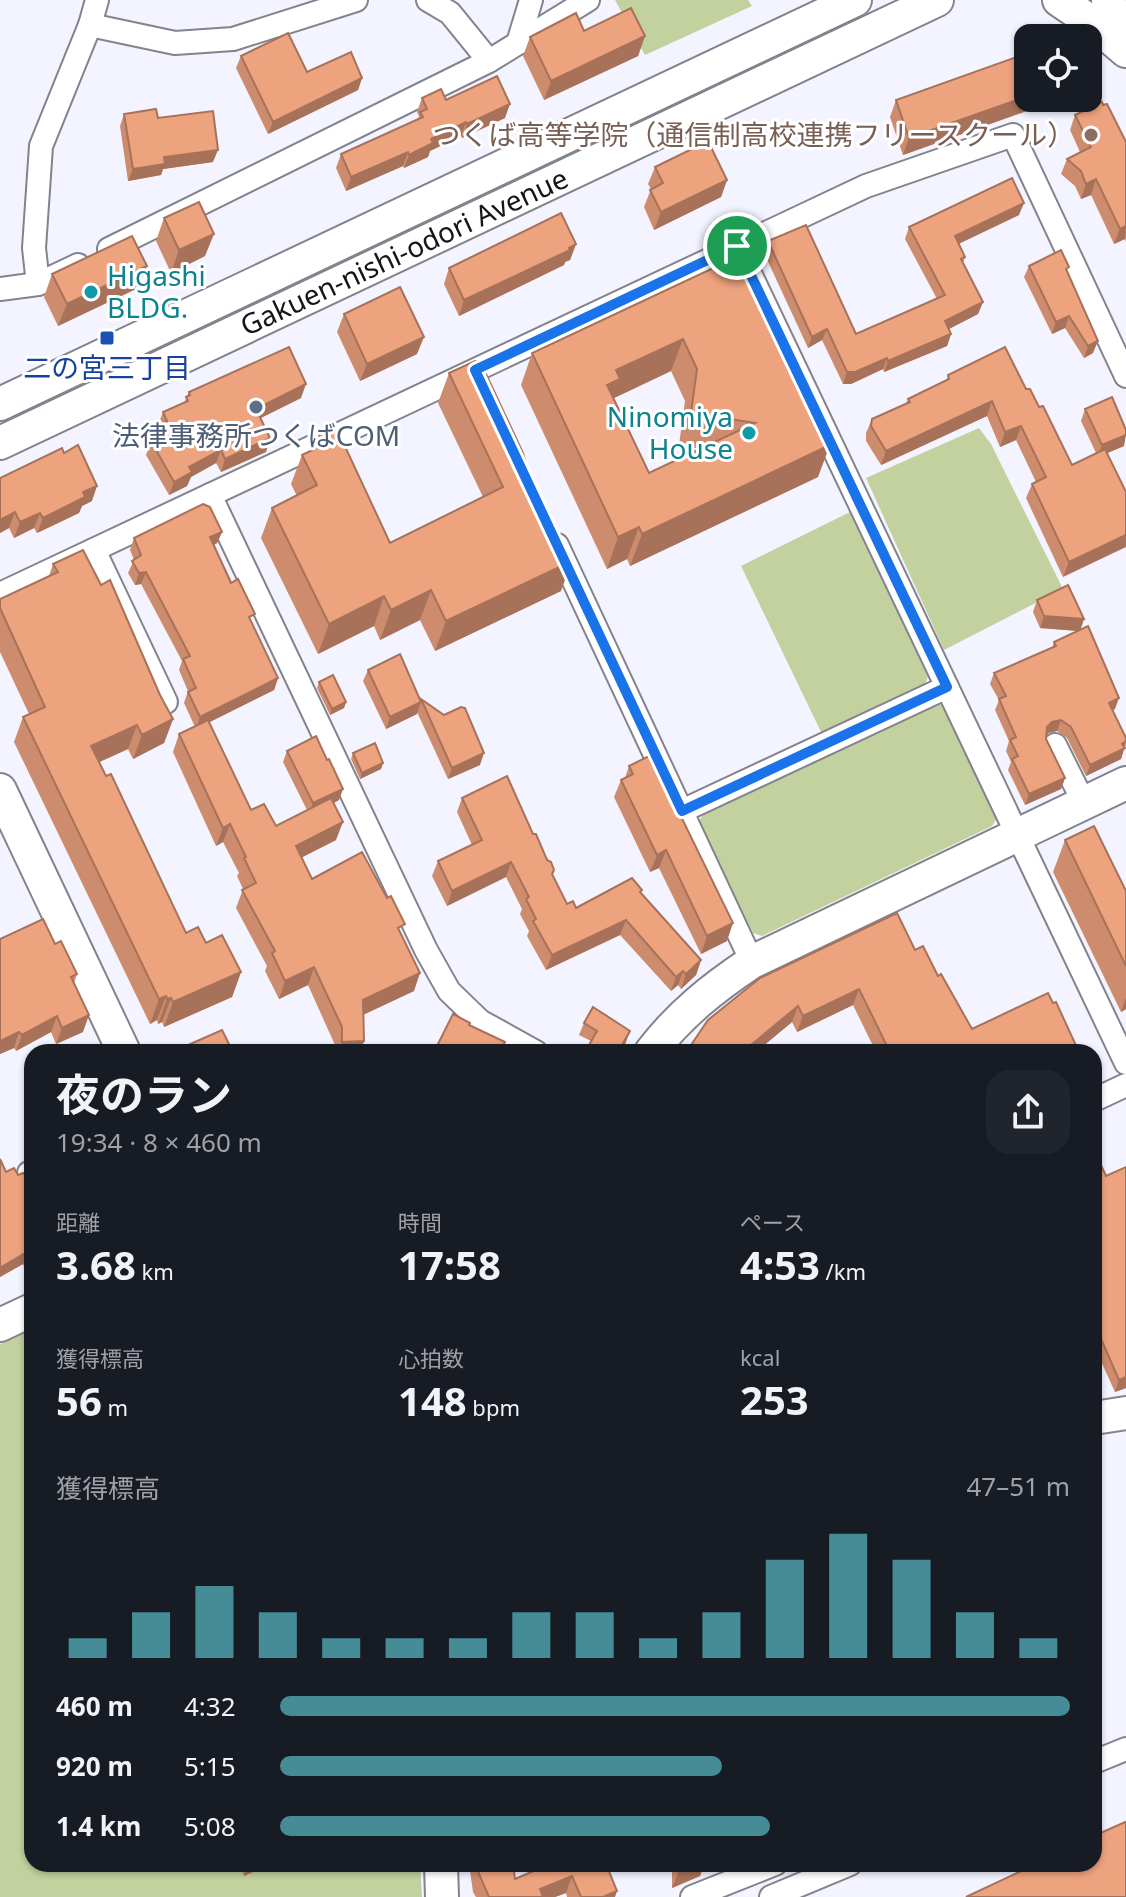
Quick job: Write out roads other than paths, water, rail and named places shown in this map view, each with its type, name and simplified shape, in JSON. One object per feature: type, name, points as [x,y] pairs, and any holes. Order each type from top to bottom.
[{"type":"main road","name":"Gakuen-nishi-odori Avenue","points":[[0,404],[855,0]]},
{"type":"main road","name":"Gakuen-nishi-odori Avenue","points":[[0,443],[937,0]]},
{"type":"main road","points":[[1059,0],[1126,51]]},
{"type":"main road","points":[[1108,0],[1126,39]]},
{"type":"main road","points":[[658,1044],[702,997],[752,962],[1126,783]]},
{"type":"main road","points":[[0,790],[120,1044]]},
{"type":"main road","points":[[0,1325],[24,1314]]},
{"type":"main road","points":[[1102,1417],[1126,1413]]},
{"type":"main road","points":[[441,1872],[442,1897]]},
{"type":"street","points":[[38,284],[34,248],[41,146],[90,25],[97,0]]},
{"type":"street","points":[[90,25],[175,43],[233,39],[356,0]]},
{"type":"street","points":[[428,0],[450,13],[489,61]]},
{"type":"street","points":[[518,43],[531,0]]},
{"type":"street","points":[[0,289],[38,284],[489,61],[588,0]]},
{"type":"street","points":[[0,594],[210,495],[479,378],[737,246],[866,186],[1013,135],[1126,376]]},
{"type":"street","points":[[737,246],[1126,1063]]},
{"type":"street","points":[[210,495],[413,923],[449,991],[480,1021],[522,1044]]},
{"type":"street","points":[[548,526],[752,962]]},
{"type":"street","points":[[94,550],[166,702]]},
{"type":"street","points":[[682,811],[947,687]]},
{"type":"street","points":[[1055,745],[1084,803]]},
{"type":"street","points":[[1102,1096],[1126,1085]]},
{"type":"street","points":[[1102,1759],[1126,1749]]},
{"type":"street","points":[[692,1897],[753,1872]]},
{"type":"street","points":[[771,1897],[831,1872]]},
{"type":"place","name":"つくば高等学院（通信制高校連携フリースクール）","points":[[1091,135]]},
{"type":"place","name":"Higashi BLDG.","points":[[91,292]]},
{"type":"place","name":"二の宮三丁目","points":[[107,338]]},
{"type":"place","name":"法律事務所つくばCOM","points":[[256,407]]},
{"type":"place","name":"Ninomiya House","points":[[749,433]]}]
